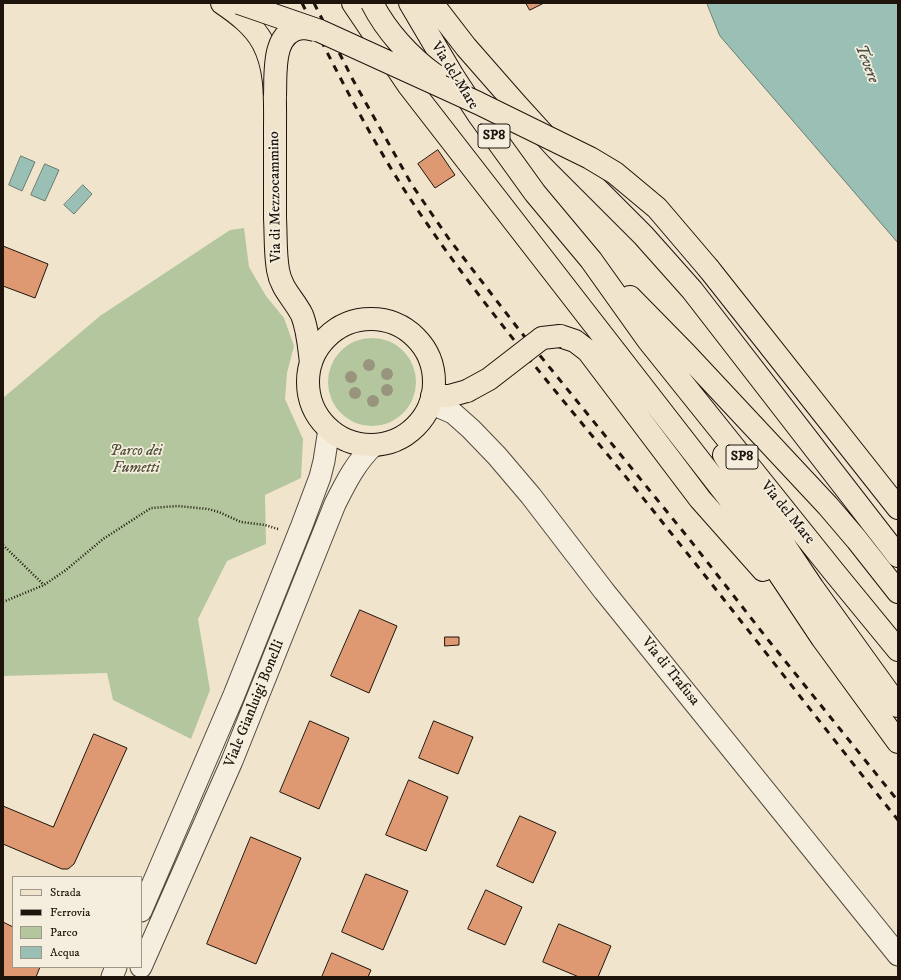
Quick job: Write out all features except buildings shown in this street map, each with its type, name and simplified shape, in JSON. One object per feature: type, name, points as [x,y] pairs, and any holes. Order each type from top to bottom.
[{"type":"main road","name":"Via di Mezzocammino","points":[[222,3],[246,21],[264,44],[271,68],[275,96]]},
{"type":"main road","points":[[239,3],[320,30],[478,103],[590,158],[615,173],[657,208],[709,269],[898,508]]},
{"type":"main road","points":[[353,3],[408,86],[728,497],[822,638],[898,742]]},
{"type":"main road","points":[[372,3],[396,38],[411,54],[433,73],[478,103]]},
{"type":"main road","name":"Via del Mare","points":[[410,3],[453,76],[535,193],[591,260],[648,340],[898,650]]},
{"type":"main road","points":[[432,3],[466,47],[557,149],[634,225],[672,266],[898,556]]},
{"type":"main road","name":"Via di Mezzocammino","points":[[311,363],[307,333],[302,316],[280,281],[278,270],[276,237],[275,96],[276,60],[281,41],[292,31],[299,29],[320,30]]},
{"type":"main road","name":"Via del Mare","points":[[591,260],[640,306],[828,506],[898,592]]},
{"type":"main road","points":[[367,319],[388,321],[407,330],[422,345],[428,354],[434,375],[431,400],[426,413],[412,429],[394,440],[374,445],[350,441],[338,436],[317,415],[310,398],[308,381],[311,363],[321,344],[336,329],[346,324],[367,319]]},
{"type":"main road","points":[[431,400],[467,391],[489,379],[542,338],[560,336],[575,341],[588,351],[700,499],[822,638]]},
{"type":"main road","points":[[648,340],[812,588],[898,706]]},
{"type":"street","name":"Via di Trafusa","points":[[431,400],[453,413],[471,429],[497,456],[531,496],[604,591],[898,955]]},
{"type":"street","name":"Viale Gianluigi Bonelli","points":[[142,909],[234,696],[298,536],[320,477],[329,428]]},
{"type":"street","name":"Viale Gianluigi Bonelli","points":[[142,965],[235,754],[335,504],[351,472],[362,456],[374,445]]},
{"type":"path","points":[[3,602],[44,585],[66,570],[103,539],[151,508],[178,506],[208,509],[219,512],[241,522],[265,525],[298,536]]},
{"type":"path","points":[[3,544],[44,585]]},
{"type":"green space","name":"Parco dei Fumetti","points":[[244,228],[249,267],[266,296],[284,318],[294,346],[287,373],[285,399],[303,439],[301,478],[265,495],[266,544],[227,561],[198,619],[210,690],[191,739],[113,700],[107,673],[3,676],[3,398],[100,316],[230,230]]},
{"type":"green space","points":[[372,338],[389,341],[397,345],[409,357],[413,365],[416,382],[413,399],[409,407],[397,419],[389,423],[372,426],[355,423],[347,419],[335,407],[331,399],[328,382],[331,365],[335,357],[347,345],[355,341]]},
{"type":"water","name":"Tevere","points":[[707,3],[898,3],[898,243],[720,36]]},
{"type":"water","points":[[21,156],[35,162],[22,191],[9,185]]},
{"type":"water","points":[[45,164],[59,170],[45,201],[31,195]]},
{"type":"water","points":[[83,185],[92,194],[74,214],[64,205]]},
{"type":"railway","points":[[302,3],[372,136],[419,212],[448,253],[509,333],[636,489],[898,820]]},
{"type":"railway","points":[[314,3],[353,80],[412,185],[449,239],[520,331],[690,540],[898,801]]}]
